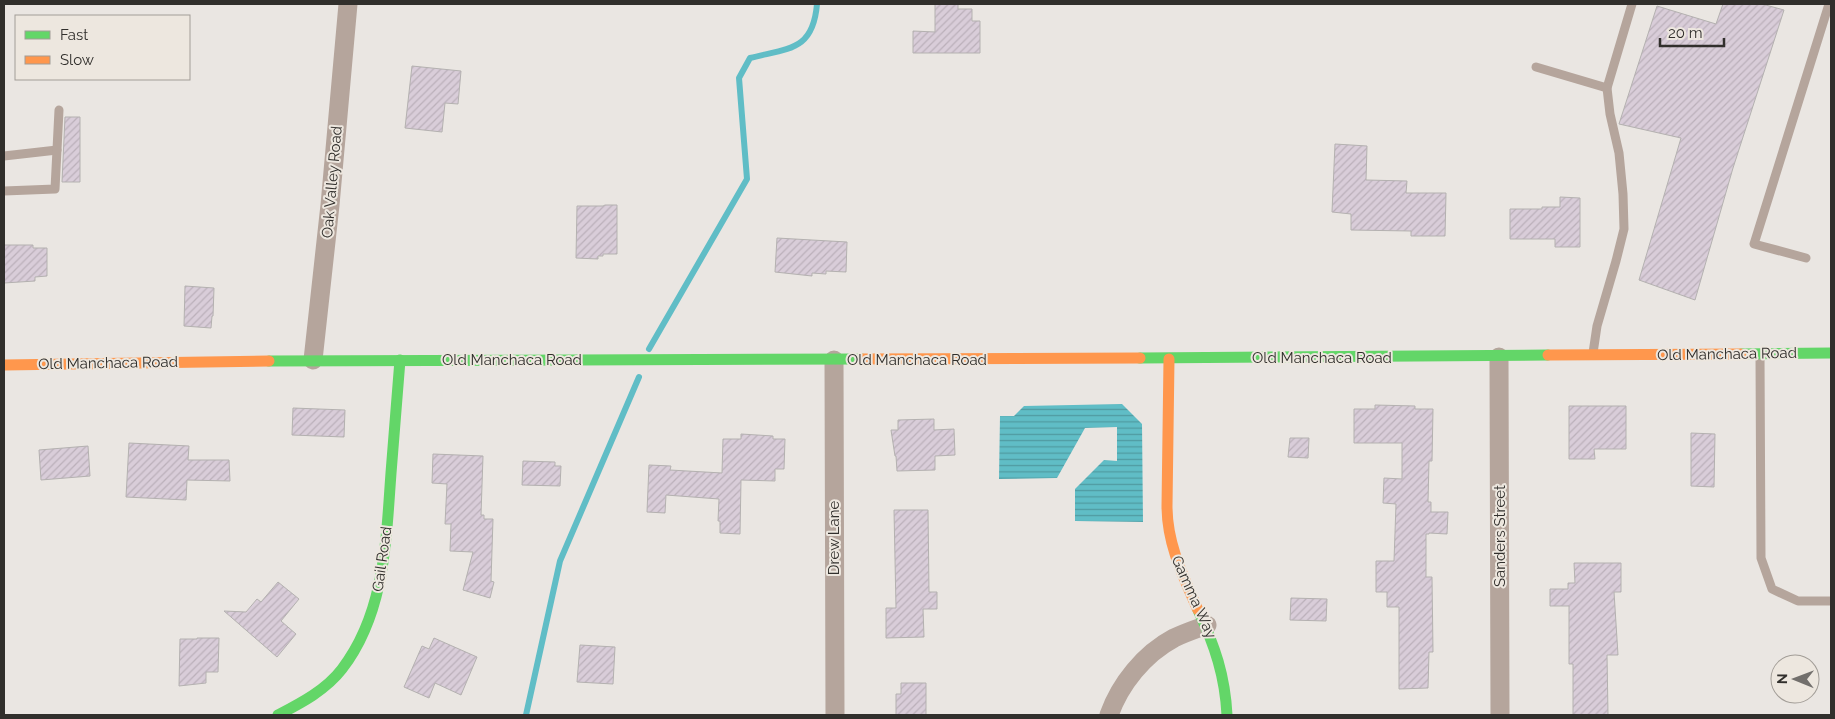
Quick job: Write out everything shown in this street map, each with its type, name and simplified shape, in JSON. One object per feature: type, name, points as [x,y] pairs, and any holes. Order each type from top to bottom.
[{"type":"street","name":"Oak Valley Road","points":[[313,360],[330,205],[348,4]]},
{"type":"street","name":"Old Manchaca Road","points":[[4,364],[313,360],[1169,359],[1831,353]]},
{"type":"street","name":"Sanders Street","points":[[1499,357],[1500,715]]},
{"type":"street","name":"Gamma Way","points":[[1169,359],[1167,503],[1169,534],[1185,582],[1207,625],[1216,648],[1228,699],[1227,715]]},
{"type":"street","name":"Gail Road","points":[[278,715],[322,688],[342,670],[358,646],[371,619],[378,593],[384,556],[400,360]]},
{"type":"street","name":"Drew Lane","points":[[834,360],[835,715]]},
{"type":"street","points":[[1109,715],[1123,686],[1150,655],[1174,638],[1207,625]]},
{"type":"lane","points":[[1592,356],[1596,326],[1624,229],[1619,153],[1610,114],[1607,88],[1632,4]]},
{"type":"lane","points":[[1806,258],[1754,244],[1830,4]]},
{"type":"lane","points":[[1536,67],[1607,88]]},
{"type":"lane","points":[[4,191],[55,190],[59,110]]},
{"type":"lane","points":[[4,156],[57,150]]},
{"type":"lane","points":[[1760,354],[1761,558],[1772,589],[1798,601],[1831,601]]},
{"type":"water","points":[[1122,404],[1142,424],[1143,522],[1075,521],[1075,489],[1104,460],[1117,461],[1117,427],[1085,428],[1057,478],[999,479],[1000,416],[1014,416],[1024,406]]},
{"type":"building","points":[[935,4],[958,4],[958,9],[972,9],[972,21],[980,21],[980,53],[913,53],[913,31],[935,32]]},
{"type":"building","points":[[1723,4],[1762,4],[1784,10],[1733,168],[1695,300],[1639,280],[1681,138],[1619,124],[1657,6],[1716,24]]},
{"type":"building","points":[[412,66],[461,71],[458,104],[445,103],[442,132],[405,128]]},
{"type":"building","points":[[65,117],[80,117],[80,182],[62,182]]},
{"type":"building","points":[[1335,144],[1367,146],[1366,180],[1407,181],[1406,193],[1446,193],[1445,236],[1411,236],[1411,231],[1351,230],[1351,214],[1332,212]]},
{"type":"building","points":[[1560,197],[1580,198],[1580,247],[1555,247],[1555,239],[1510,239],[1510,209],[1560,207]]},
{"type":"building","points":[[617,205],[617,254],[603,254],[603,256],[598,256],[598,259],[576,258],[577,206]]},
{"type":"building","points":[[777,238],[847,242],[846,272],[826,271],[826,274],[812,273],[812,276],[775,272]]},
{"type":"building","points":[[4,245],[33,245],[33,248],[47,248],[47,276],[35,277],[35,281],[4,283]]},
{"type":"building","points":[[185,286],[214,288],[211,328],[184,326]]},
{"type":"building","points":[[1375,405],[1415,406],[1415,409],[1433,409],[1432,461],[1429,461],[1428,502],[1431,502],[1431,512],[1448,512],[1447,534],[1426,534],[1426,577],[1432,577],[1433,652],[1429,652],[1428,688],[1399,689],[1399,607],[1387,607],[1387,592],[1376,592],[1376,561],[1394,561],[1396,504],[1383,503],[1384,478],[1402,479],[1402,443],[1354,443],[1354,409],[1375,409]]},
{"type":"building","points":[[1569,406],[1626,406],[1626,449],[1594,449],[1595,459],[1569,459]]},
{"type":"building","points":[[293,408],[345,410],[344,437],[292,435]]},
{"type":"building","points":[[934,419],[934,430],[954,429],[955,455],[935,456],[935,470],[897,471],[891,430],[898,430],[898,420]]},
{"type":"building","points":[[1691,433],[1715,434],[1714,487],[1691,486]]},
{"type":"building","points":[[741,434],[773,436],[773,439],[785,439],[784,469],[775,469],[775,481],[741,480],[740,534],[720,533],[720,521],[718,521],[719,499],[666,495],[665,513],[647,512],[649,465],[671,466],[670,470],[722,473],[723,439],[741,439]]},
{"type":"building","points":[[1290,438],[1309,438],[1308,458],[1288,457]]},
{"type":"building","points":[[129,443],[189,446],[188,460],[229,460],[230,481],[187,480],[186,500],[126,497]]},
{"type":"building","points":[[88,446],[90,476],[41,480],[39,450]]},
{"type":"building","points":[[433,454],[483,456],[481,515],[484,515],[484,519],[493,519],[491,581],[494,582],[490,598],[463,590],[473,552],[450,551],[451,524],[445,524],[447,484],[432,483]]},
{"type":"building","points":[[523,461],[555,462],[555,466],[561,466],[560,486],[522,485]]},
{"type":"building","points":[[894,510],[928,510],[929,592],[937,592],[937,609],[923,609],[924,637],[886,638],[886,608],[896,608]]},
{"type":"building","points":[[1574,563],[1621,563],[1621,592],[1614,592],[1618,655],[1607,655],[1608,715],[1573,715],[1573,664],[1569,664],[1569,606],[1550,606],[1550,589],[1568,589],[1568,583],[1575,583]]},
{"type":"building","points":[[278,582],[299,599],[281,621],[296,634],[277,657],[224,611],[246,612],[257,599],[261,602]]},
{"type":"building","points":[[1291,598],[1327,599],[1326,621],[1290,620]]},
{"type":"building","points":[[219,638],[218,672],[206,672],[206,683],[179,686],[180,639]]},
{"type":"building","points":[[434,638],[477,657],[461,695],[435,683],[429,698],[404,687],[422,646],[429,649]]},
{"type":"building","points":[[580,645],[615,647],[613,684],[577,682]]},
{"type":"building","points":[[901,683],[926,683],[926,715],[896,715],[896,694],[901,694]]},
{"type":"waterway","points":[[649,349],[747,179],[739,78],[750,58],[787,49],[797,45],[804,39],[815,19],[817,4]]},
{"type":"waterway","points":[[526,715],[560,561],[639,377]]},
{"type":"traffic: fast","points":[[1741,354],[1831,353]]},
{"type":"traffic: fast","points":[[1140,358],[1548,355]]},
{"type":"traffic: fast","points":[[269,361],[862,359]]},
{"type":"traffic: fast","points":[[278,715],[313,695],[336,677],[356,647],[367,624],[381,576],[385,550],[400,360]]},
{"type":"traffic: fast","points":[[1198,610],[1218,661],[1224,687],[1227,715]]},
{"type":"traffic: slow","points":[[1548,355],[1741,354]]},
{"type":"traffic: slow","points":[[862,359],[1140,358]]},
{"type":"traffic: slow","points":[[1169,359],[1168,520],[1177,560],[1198,610]]},
{"type":"traffic: slow","points":[[4,365],[269,361]]}]
